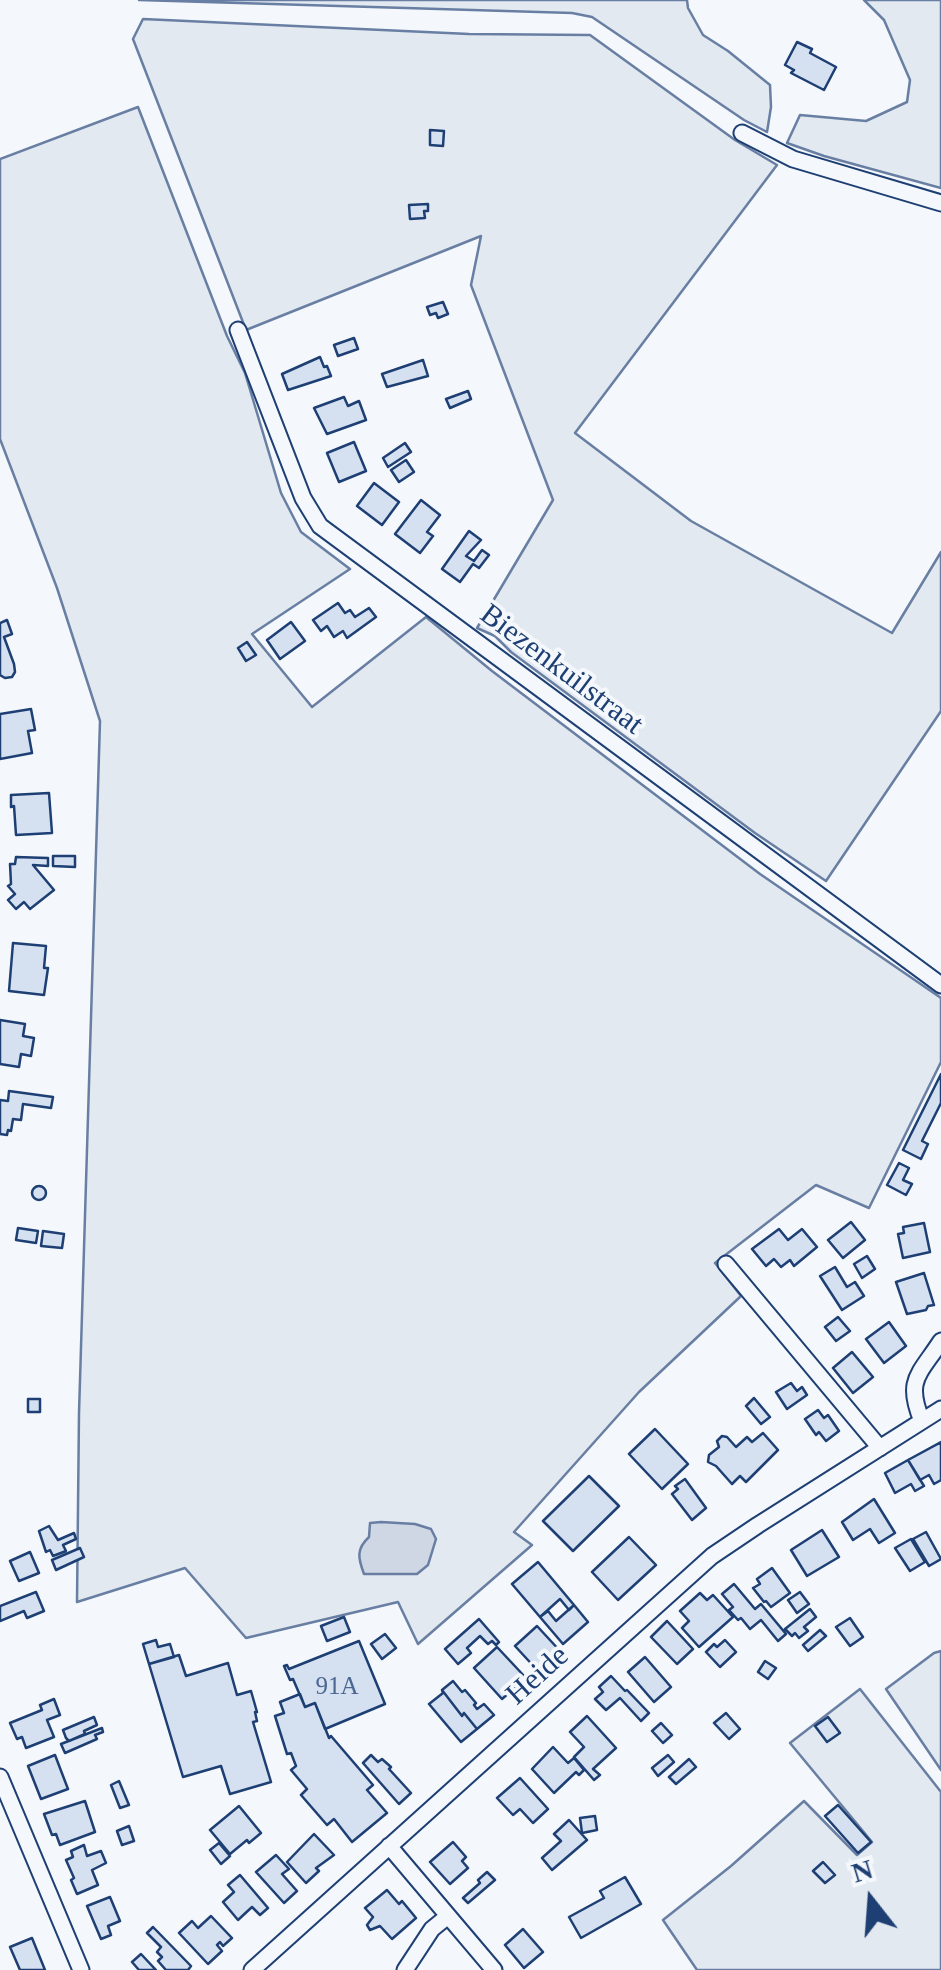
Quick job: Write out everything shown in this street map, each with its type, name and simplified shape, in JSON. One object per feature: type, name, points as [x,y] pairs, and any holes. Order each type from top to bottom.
[{"type":"street","points":[[742,133],[793,158],[941,203]]},
{"type":"street","name":"Biezenkuilstraat","points":[[238,330],[303,498],[320,526],[941,984]]},
{"type":"street","points":[[726,1264],[880,1448]]},
{"type":"street","points":[[922,1420],[913,1398],[914,1383],[941,1341]]},
{"type":"street","name":"Heide","points":[[252,1970],[712,1556],[941,1410]]},
{"type":"street","points":[[0,1777],[81,1970]]},
{"type":"street","points":[[389,1846],[494,1970]]},
{"type":"street","points":[[404,1970],[432,1929],[448,1916]]},
{"type":"shaded area","points":[[139,0],[687,0],[703,35],[770,85],[767,132],[592,17],[572,13]]},
{"type":"shaded area","points":[[864,0],[941,0],[941,188],[787,143],[800,115],[866,121],[907,102],[910,80],[884,20]]},
{"type":"shaded area","points":[[143,19],[469,34],[590,35],[735,140],[777,165],[575,433],[691,521],[892,633],[941,552],[941,711],[826,881],[755,833],[511,652],[495,636],[477,628],[553,500],[471,285],[481,236],[246,330],[133,39]]},
{"type":"shaded area","points":[[138,107],[245,373],[281,493],[301,532],[350,569],[252,634],[312,707],[426,617],[760,874],[941,998],[941,1062],[869,1208],[816,1185],[715,1263],[741,1296],[639,1392],[514,1532],[532,1545],[418,1644],[398,1602],[246,1638],[185,1568],[77,1602],[100,721],[57,588],[0,439],[0,159]]},
{"type":"shaded area","points":[[370,1523],[431,1529],[436,1539],[428,1565],[417,1574],[364,1574],[360,1550],[369,1537]]},
{"type":"shaded area","points":[[941,1651],[941,1770],[886,1689]]},
{"type":"shaded area","points":[[860,1689],[941,1792],[941,1970],[697,1970],[663,1920],[804,1801],[857,1855],[872,1842],[790,1743]]},
{"type":"building","points":[[797,42],[836,67],[824,90],[791,73],[794,70],[785,65]]},
{"type":"building","points":[[430,130],[444,131],[443,146],[430,145]]},
{"type":"building","points":[[428,204],[425,218],[410,219],[409,205]]},
{"type":"building","points":[[443,302],[448,314],[438,318],[436,313],[430,315],[427,307]]},
{"type":"building","points":[[354,338],[358,349],[338,356],[334,345]]},
{"type":"building","points":[[320,357],[331,376],[288,390],[282,374]]},
{"type":"building","points":[[423,360],[428,376],[387,387],[382,374]]},
{"type":"building","points":[[468,391],[471,399],[450,408],[446,399]]},
{"type":"building","points":[[344,397],[348,406],[359,401],[366,420],[327,434],[314,408]]},
{"type":"building","points":[[354,442],[366,471],[339,482],[327,453]]},
{"type":"building","points":[[405,443],[411,452],[388,467],[383,458]]},
{"type":"building","points":[[406,460],[414,472],[399,482],[391,470]]},
{"type":"building","points":[[374,483],[399,502],[382,525],[357,506]]},
{"type":"building","points":[[421,500],[440,515],[427,532],[433,536],[420,553],[395,534]]},
{"type":"building","points":[[469,531],[481,540],[466,556],[474,561],[482,550],[489,555],[479,568],[473,564],[460,582],[442,569]]},
{"type":"building","points":[[338,603],[345,613],[350,610],[355,617],[369,608],[376,617],[347,638],[343,631],[334,637],[327,626],[321,631],[313,620]]},
{"type":"building","points":[[7,620],[12,634],[4,637],[15,672],[5,678],[0,675],[0,623]]},
{"type":"building","points":[[291,622],[305,641],[280,659],[267,640]]},
{"type":"building","points":[[247,642],[256,655],[246,661],[238,648]]},
{"type":"building","points":[[31,709],[35,730],[28,731],[32,753],[0,759],[0,714]]},
{"type":"building","points":[[49,793],[52,833],[16,835],[11,795]]},
{"type":"building","points":[[53,856],[75,856],[75,867],[53,866]]},
{"type":"building","points":[[16,857],[48,858],[48,866],[33,865],[54,890],[30,909],[24,902],[16,909],[8,900],[15,894],[8,886],[10,864],[15,864]]},
{"type":"building","points":[[13,943],[46,946],[44,995],[9,991]]},
{"type":"building","points":[[0,1020],[25,1024],[23,1036],[34,1038],[31,1056],[21,1054],[19,1067],[0,1064]]},
{"type":"building","points":[[941,1074],[941,1103],[922,1141],[928,1144],[921,1159],[903,1150]]},
{"type":"building","points":[[9,1091],[53,1097],[51,1108],[23,1104],[21,1120],[13,1119],[11,1131],[0,1134],[0,1100],[8,1101]]},
{"type":"building","points":[[899,1163],[909,1168],[903,1180],[912,1184],[906,1195],[887,1185]]},
{"type":"building","points":[[39,1186],[46,1193],[39,1200],[32,1193]]},
{"type":"building","points":[[851,1222],[865,1240],[843,1258],[828,1240]]},
{"type":"building","points":[[924,1223],[930,1252],[903,1258],[898,1234],[904,1233],[903,1227]]},
{"type":"building","points":[[18,1228],[38,1231],[36,1243],[16,1240]]},
{"type":"building","points":[[779,1229],[788,1240],[802,1229],[817,1247],[794,1266],[790,1260],[781,1267],[774,1259],[766,1266],[752,1249]]},
{"type":"building","points":[[43,1231],[64,1234],[62,1248],[41,1246]]},
{"type":"building","points":[[867,1256],[875,1269],[862,1278],[854,1264]]},
{"type":"building","points":[[835,1267],[847,1287],[855,1282],[864,1296],[842,1310],[820,1276]]},
{"type":"building","points":[[924,1273],[934,1305],[907,1314],[896,1282]]},
{"type":"building","points":[[838,1317],[850,1331],[836,1341],[825,1327]]},
{"type":"building","points":[[889,1322],[906,1346],[884,1363],[866,1339]]},
{"type":"building","points":[[852,1352],[873,1377],[853,1393],[833,1368]]},
{"type":"building","points":[[791,1383],[797,1391],[802,1387],[807,1395],[787,1409],[776,1392]]},
{"type":"building","points":[[754,1398],[770,1417],[761,1424],[746,1406]]},
{"type":"building","points":[[28,1399],[40,1399],[40,1412],[28,1412]]},
{"type":"building","points":[[818,1410],[824,1418],[828,1415],[839,1431],[826,1441],[819,1432],[816,1435],[805,1419]]},
{"type":"building","points":[[655,1429],[688,1464],[662,1489],[629,1454]]},
{"type":"building","points":[[763,1433],[778,1450],[746,1482],[740,1476],[732,1484],[708,1462],[722,1436],[736,1447],[747,1437],[752,1442]]},
{"type":"building","points":[[941,1442],[941,1480],[934,1484],[929,1475],[920,1480],[908,1460]]},
{"type":"building","points":[[908,1460],[924,1486],[915,1491],[911,1484],[895,1493],[885,1473]]},
{"type":"building","points":[[589,1476],[619,1506],[573,1551],[543,1521]]},
{"type":"building","points":[[685,1479],[706,1508],[692,1520],[672,1494]]},
{"type":"building","points":[[874,1499],[895,1533],[879,1543],[870,1529],[853,1540],[842,1522]]},
{"type":"building","points":[[49,1526],[58,1540],[74,1533],[76,1539],[63,1545],[66,1551],[53,1556],[50,1550],[46,1552],[39,1531]]},
{"type":"building","points":[[822,1530],[839,1557],[807,1576],[791,1550]]},
{"type":"building","points":[[926,1532],[941,1559],[929,1566],[913,1539]]},
{"type":"building","points":[[629,1537],[656,1565],[618,1600],[592,1572]]},
{"type":"building","points":[[911,1539],[925,1562],[910,1571],[895,1548]]},
{"type":"building","points":[[80,1548],[84,1557],[56,1570],[52,1560]]},
{"type":"building","points":[[30,1552],[39,1573],[19,1581],[10,1561]]},
{"type":"building","points":[[538,1562],[574,1605],[569,1610],[560,1599],[540,1617],[512,1584]]},
{"type":"building","points":[[772,1568],[790,1593],[771,1607],[753,1588],[760,1584],[757,1579]]},
{"type":"building","points":[[734,1584],[755,1609],[761,1604],[786,1634],[778,1641],[761,1620],[750,1629],[741,1618],[738,1620],[722,1594]]},
{"type":"building","points":[[36,1592],[44,1611],[27,1618],[24,1611],[0,1621],[0,1606]]},
{"type":"building","points":[[800,1592],[809,1604],[797,1613],[788,1600]]},
{"type":"building","points":[[700,1593],[707,1600],[713,1595],[733,1617],[699,1647],[682,1628],[689,1621],[680,1611]]},
{"type":"building","points":[[574,1605],[588,1622],[563,1644],[540,1617],[548,1611],[556,1621]]},
{"type":"building","points":[[810,1609],[816,1617],[804,1627],[808,1631],[799,1638],[795,1633],[792,1636],[785,1629]]},
{"type":"building","points":[[344,1617],[350,1632],[327,1641],[321,1626]]},
{"type":"building","points":[[850,1618],[863,1637],[850,1646],[836,1627]]},
{"type":"building","points":[[479,1619],[499,1642],[488,1644],[480,1636],[467,1648],[471,1653],[458,1664],[445,1649]]},
{"type":"building","points":[[667,1621],[693,1649],[677,1664],[651,1637]]},
{"type":"building","points":[[537,1626],[561,1652],[539,1672],[515,1646]]},
{"type":"building","points":[[820,1630],[826,1636],[808,1651],[803,1645]]},
{"type":"building","points":[[385,1634],[396,1648],[382,1659],[371,1644]]},
{"type":"building","points":[[156,1640],[158,1647],[170,1644],[174,1657],[149,1664],[143,1644]]},
{"type":"building","points":[[725,1640],[736,1652],[720,1667],[706,1652]]},
{"type":"building","points":[[359,1641],[385,1704],[325,1729],[315,1703],[305,1707],[284,1666],[289,1669]]},
{"type":"building","points":[[497,1647],[526,1678],[502,1699],[474,1668]]},
{"type":"building","points":[[179,1655],[186,1676],[228,1663],[237,1695],[251,1691],[257,1712],[257,1721],[253,1722],[271,1782],[230,1794],[221,1766],[183,1777],[149,1664]]},
{"type":"building","points":[[645,1657],[671,1687],[654,1702],[628,1672]]},
{"type":"building","points":[[765,1661],[776,1668],[768,1679],[758,1672]]},
{"type":"building","points":[[611,1676],[649,1713],[641,1721],[620,1698],[606,1710],[595,1699],[603,1692],[599,1687]]},
{"type":"building","points":[[453,1681],[462,1692],[465,1690],[477,1709],[484,1704],[494,1715],[477,1729],[442,1690]]},
{"type":"building","points":[[442,1690],[477,1729],[461,1742],[429,1704]]},
{"type":"building","points":[[300,1694],[305,1707],[315,1703],[329,1738],[373,1785],[367,1790],[387,1813],[352,1842],[334,1819],[327,1825],[301,1795],[307,1789],[291,1770],[296,1766],[291,1753],[287,1754],[275,1716],[284,1713],[280,1702]]},
{"type":"building","points":[[54,1699],[60,1715],[47,1720],[54,1737],[26,1748],[10,1723],[42,1710],[40,1705]]},
{"type":"building","points":[[726,1713],[740,1729],[729,1739],[714,1723]]},
{"type":"building","points":[[587,1716],[616,1748],[593,1769],[600,1775],[594,1780],[574,1757],[584,1747],[570,1732]]},
{"type":"building","points":[[94,1717],[97,1725],[85,1734],[69,1741],[66,1738],[63,1730]]},
{"type":"building","points":[[828,1717],[840,1733],[827,1742],[815,1726]]},
{"type":"building","points":[[661,1723],[672,1735],[663,1743],[652,1731]]},
{"type":"building","points":[[102,1728],[103,1732],[95,1735],[97,1739],[65,1753],[61,1744]]},
{"type":"building","points":[[553,1747],[568,1763],[574,1758],[584,1770],[579,1775],[576,1772],[554,1793],[532,1769]]},
{"type":"building","points":[[55,1755],[68,1789],[41,1799],[28,1766]]},
{"type":"building","points":[[371,1755],[391,1767],[411,1793],[399,1804],[363,1763]]},
{"type":"building","points":[[668,1755],[674,1762],[658,1776],[652,1768]]},
{"type":"building","points":[[689,1759],[696,1767],[676,1784],[669,1777]]},
{"type":"building","points":[[520,1778],[548,1809],[533,1823],[520,1809],[513,1815],[497,1798]]},
{"type":"building","points":[[119,1781],[129,1805],[120,1808],[111,1785]]},
{"type":"building","points":[[85,1801],[95,1832],[60,1845],[44,1814]]},
{"type":"building","points":[[838,1805],[871,1842],[858,1853],[825,1816]]},
{"type":"building","points":[[239,1806],[261,1833],[230,1854],[210,1830]]},
{"type":"building","points":[[595,1816],[597,1830],[582,1833],[580,1818]]},
{"type":"building","points":[[569,1820],[587,1840],[552,1870],[542,1858],[561,1841],[554,1834]]},
{"type":"building","points":[[129,1826],[134,1841],[122,1845],[117,1831]]},
{"type":"building","points":[[314,1834],[334,1855],[316,1868],[319,1871],[306,1883],[287,1862]]},
{"type":"building","points":[[453,1842],[466,1857],[462,1861],[468,1868],[450,1884],[430,1862]]},
{"type":"building","points":[[219,1843],[230,1856],[221,1864],[210,1850]]},
{"type":"building","points":[[84,1845],[87,1856],[101,1851],[106,1863],[92,1870],[98,1885],[77,1894],[66,1860],[73,1857],[71,1851]]},
{"type":"building","points":[[276,1855],[289,1869],[282,1874],[297,1891],[284,1903],[256,1872]]},
{"type":"building","points":[[823,1862],[835,1875],[825,1883],[813,1871]]},
{"type":"building","points":[[487,1872],[495,1880],[468,1903],[463,1898]]},
{"type":"building","points":[[240,1875],[268,1908],[260,1915],[252,1907],[238,1920],[223,1902],[234,1892],[228,1885]]},
{"type":"building","points":[[625,1877],[641,1904],[581,1938],[569,1917],[604,1898],[600,1891]]},
{"type":"building","points":[[387,1890],[416,1918],[392,1939],[380,1926],[370,1930],[367,1925],[373,1917],[365,1908]]},
{"type":"building","points":[[110,1897],[120,1921],[108,1926],[111,1935],[101,1939],[87,1906]]},
{"type":"building","points":[[211,1916],[232,1938],[223,1946],[220,1942],[217,1945],[222,1951],[208,1964],[179,1933],[192,1921],[198,1928]]},
{"type":"building","points":[[153,1927],[191,1966],[188,1970],[166,1970],[158,1961],[162,1957],[157,1952],[161,1947],[147,1933]]},
{"type":"building","points":[[523,1929],[543,1952],[524,1968],[505,1945]]},
{"type":"building","points":[[32,1938],[45,1970],[20,1970],[10,1947]]},
{"type":"building","points":[[141,1954],[156,1970],[139,1970],[132,1962]]}]
